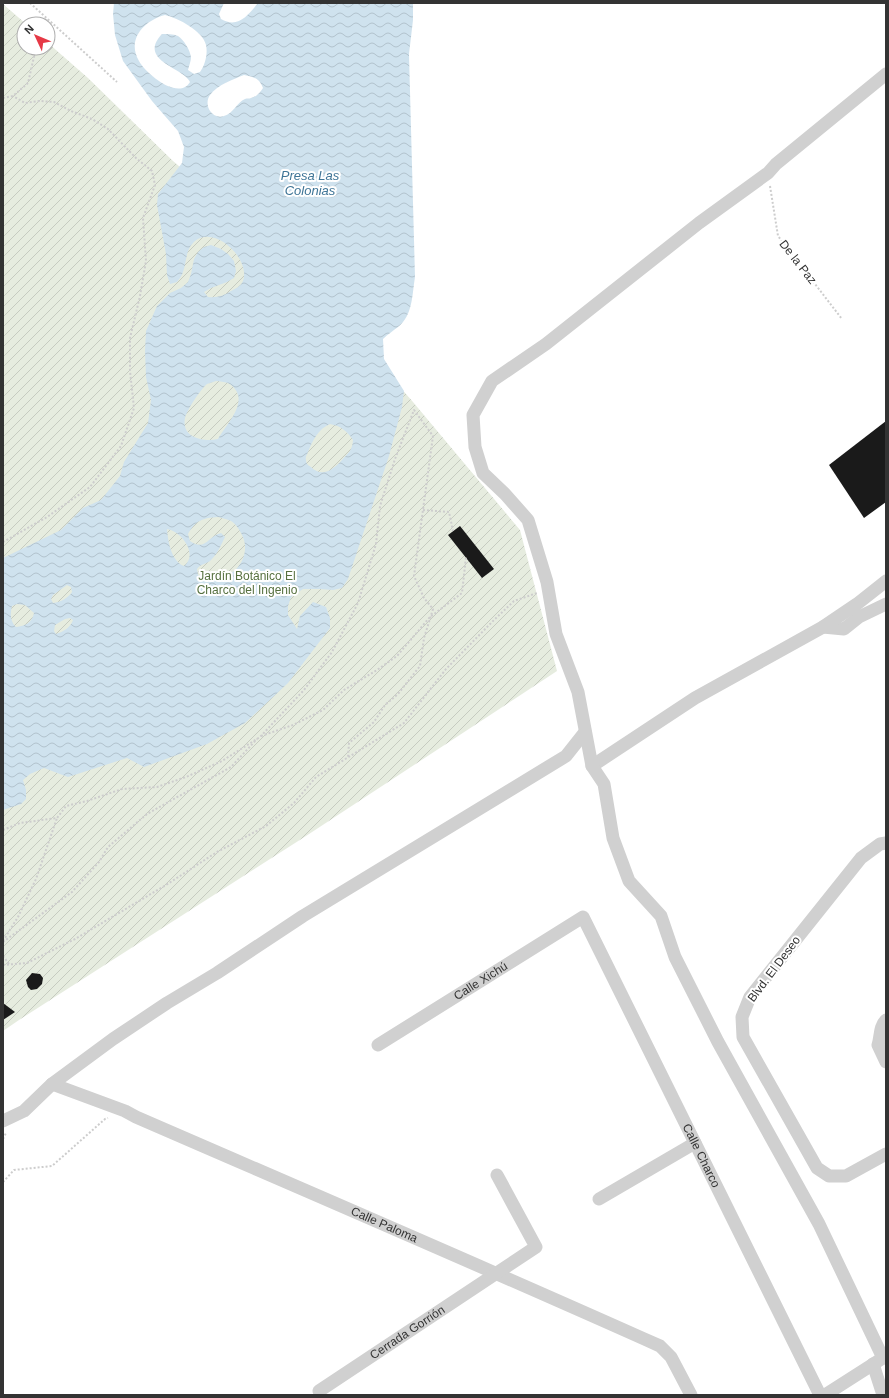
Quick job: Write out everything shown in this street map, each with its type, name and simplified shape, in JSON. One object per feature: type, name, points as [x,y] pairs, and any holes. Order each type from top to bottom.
[{"type":"street","points":[[883,78],[776,164],[768,173],[699,222],[546,344],[492,381],[473,415],[476,447],[483,473],[505,494],[528,520],[547,582],[556,634],[578,692],[592,766],[604,784],[613,838],[629,881],[661,916],[675,957],[682,972],[718,1042],[819,1224],[881,1359],[883,1395]]},
{"type":"street","points":[[592,766],[695,698],[823,627],[857,604],[886,580]]},
{"type":"street","points":[[823,627],[844,629],[860,617],[886,604]]},
{"type":"street","points":[[3,1121],[24,1111],[52,1084],[113,1039],[167,1003],[217,973],[303,916],[566,756],[585,732]]},
{"type":"street","name":"Blvd. El Deseo","points":[[886,843],[880,844],[861,858],[750,997],[742,1017],[743,1037],[817,1168],[829,1176],[846,1176],[886,1154]]},
{"type":"street","name":"Calle Xichú","points":[[378,1045],[583,917]]},
{"type":"street","name":"Calle Charco","points":[[583,917],[820,1395]]},
{"type":"street","points":[[886,1020],[882,1024],[880,1030],[883,1039],[878,1045],[886,1062]]},
{"type":"street","name":"Calle Paloma","points":[[52,1084],[125,1111],[347,1209],[496,1272],[660,1346],[671,1356],[691,1395]]},
{"type":"street","points":[[599,1199],[695,1143]]},
{"type":"street","name":"Cerrada Gorrión","points":[[319,1391],[496,1272],[536,1247],[497,1175]]},
{"type":"street","points":[[825,1395],[881,1359]]},
{"type":"path","points":[[30,3],[44,16]]},
{"type":"path","points":[[56,27],[117,82]]},
{"type":"path","points":[[3,98],[13,96],[28,83],[34,56]]},
{"type":"path","points":[[3,542],[47,517],[90,487],[121,446],[134,408],[130,371],[130,338],[140,296],[146,261],[143,218],[154,185],[152,171],[136,158],[108,129],[92,119],[54,102],[40,101],[25,103],[13,96]]},
{"type":"path","name":"De la Paz","points":[[768,173],[778,236],[842,319]]},
{"type":"path","points":[[3,942],[72,892],[98,862],[108,847],[147,814],[232,767],[304,690],[332,652],[358,603],[376,544],[380,506],[395,459],[414,410],[433,436],[414,576],[424,598],[433,609],[424,638],[420,666],[398,694],[386,705],[374,722],[349,743],[348,757]]},
{"type":"path","points":[[423,510],[449,512],[453,531]]},
{"type":"path","points":[[3,942],[18,917],[36,879],[57,818],[66,806],[87,802],[122,789],[157,787],[186,777],[222,761],[260,736],[293,725],[323,710],[344,690],[397,656],[430,617],[462,593],[466,557]]},
{"type":"path","points":[[3,965],[27,963],[75,939],[166,885],[217,852],[266,826],[294,802],[316,777],[404,723],[446,669],[495,619],[514,601],[536,593],[547,582]]},
{"type":"path","points":[[3,830],[20,823],[57,818]]},
{"type":"path","points":[[3,956],[9,964]]},
{"type":"path","points":[[3,1182],[14,1170],[52,1166],[105,1119],[125,1111]]},
{"type":"green space","name":"Jardín Botánico El Charco del Ingenio","points":[[3,4],[17,16],[16,56],[56,56],[56,50],[88,78],[173,161],[259,234],[318,293],[413,402],[520,530],[557,671],[306,836],[3,1031]]},
{"type":"water","name":"Presa Las Colonias","points":[[114,3],[224,3],[219,14],[221,19],[227,22],[233,22],[246,16],[258,3],[413,3],[413,20],[409,54],[415,277],[411,304],[407,317],[398,327],[383,339],[384,359],[404,391],[402,407],[389,456],[348,579],[342,588],[333,590],[303,589],[291,597],[288,606],[288,615],[297,629],[300,616],[313,602],[326,607],[330,618],[330,628],[288,683],[245,723],[207,744],[144,767],[127,758],[68,777],[44,768],[30,774],[23,780],[26,790],[26,799],[21,804],[3,810],[3,558],[61,530],[83,508],[101,500],[120,476],[124,462],[148,423],[151,400],[146,377],[146,331],[157,306],[170,293],[181,288],[188,282],[194,259],[198,252],[204,247],[211,245],[221,249],[234,261],[236,271],[234,278],[204,292],[208,297],[217,297],[225,294],[238,287],[243,281],[244,272],[242,263],[237,254],[221,241],[212,237],[203,237],[195,241],[189,248],[182,275],[177,282],[170,284],[167,275],[166,254],[157,205],[158,194],[182,163],[184,147],[178,131],[152,101],[123,61],[115,35],[113,14]],"holes":[[[165,15],[183,22],[195,30],[204,40],[207,48],[205,63],[200,72],[194,74],[188,70],[191,60],[190,54],[186,45],[178,36],[162,34],[156,43],[155,51],[158,57],[186,77],[190,82],[185,87],[178,89],[163,84],[148,72],[139,61],[136,53],[136,38],[151,21]],[[244,75],[253,77],[260,82],[263,88],[255,97],[242,101],[227,115],[220,117],[212,114],[208,107],[208,99],[210,95],[221,85]],[[216,381],[229,384],[235,389],[239,401],[234,414],[218,439],[212,440],[195,437],[186,430],[185,425],[186,414],[207,384]],[[330,424],[337,426],[348,434],[353,440],[353,444],[348,453],[335,467],[331,470],[319,472],[309,466],[306,456],[314,439],[322,429]],[[218,517],[232,522],[241,533],[244,541],[244,556],[240,564],[236,570],[222,578],[206,578],[198,575],[197,569],[212,559],[219,550],[225,537],[221,533],[199,545],[190,541],[188,534],[197,523],[208,518]],[[167,529],[178,534],[186,544],[190,555],[184,566],[176,560],[173,555],[168,539]],[[67,585],[71,587],[72,592],[64,599],[53,603],[51,599],[53,595]],[[17,604],[25,605],[34,613],[32,619],[28,623],[16,627],[12,620],[12,606]],[[70,618],[73,620],[69,627],[64,631],[56,634],[54,631],[55,625],[65,619]]]},
{"type":"building","points":[[886,421],[886,502],[864,518],[829,465]]},
{"type":"building","points":[[460,526],[494,569],[482,578],[448,535]]},
{"type":"building","points":[[32,973],[40,974],[43,978],[42,984],[37,989],[31,990],[28,987],[26,980]]},
{"type":"building","points":[[3,1003],[15,1012],[3,1020]]}]
